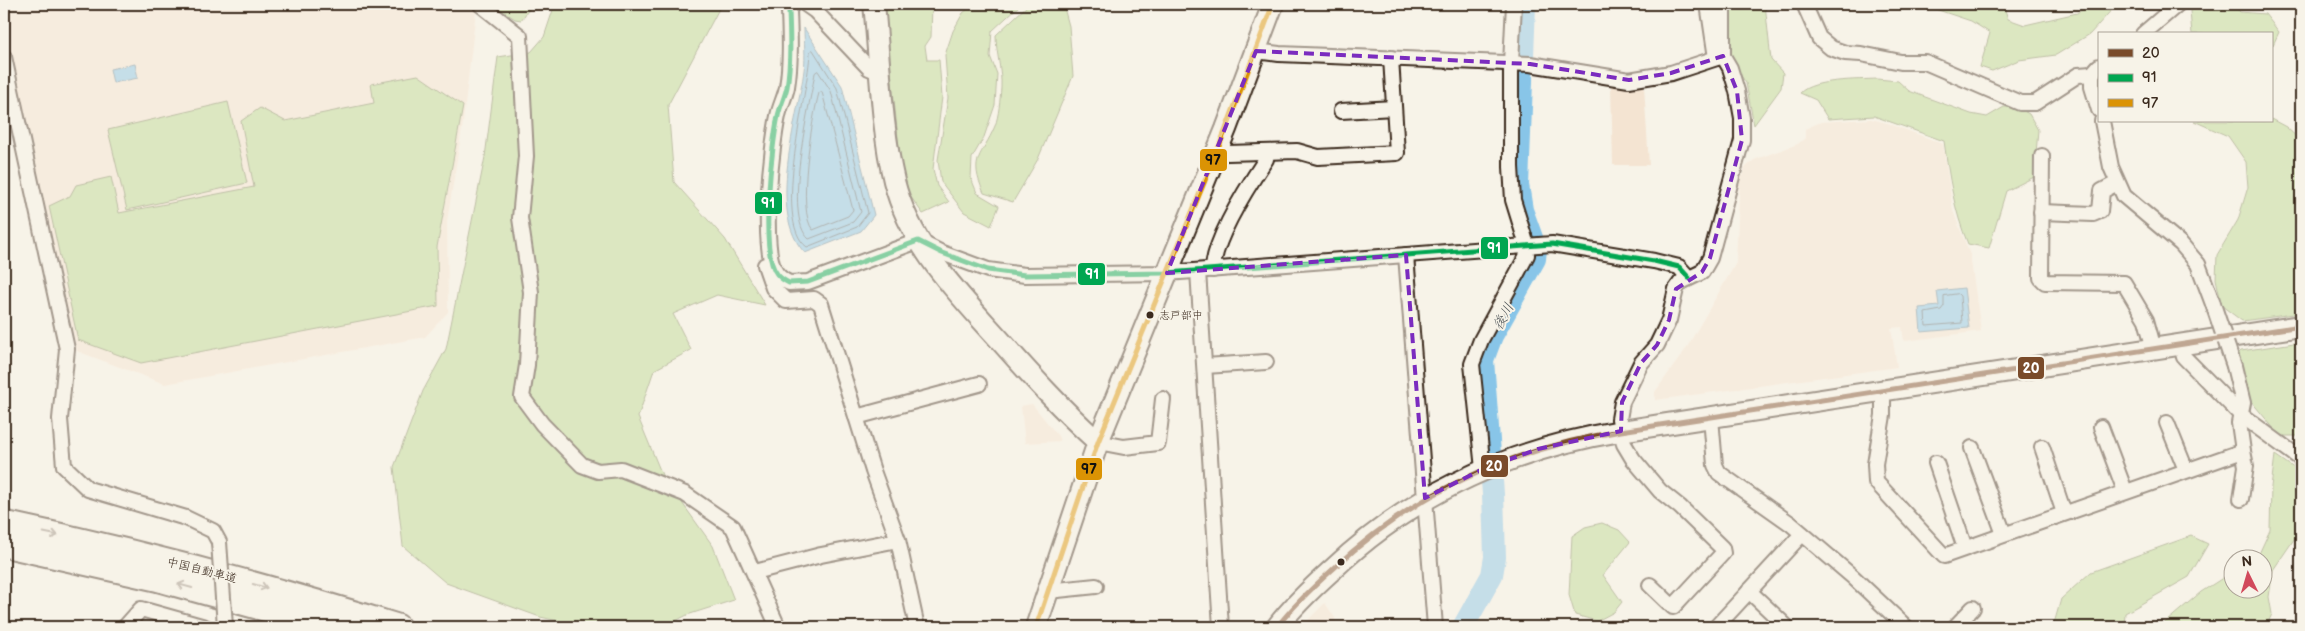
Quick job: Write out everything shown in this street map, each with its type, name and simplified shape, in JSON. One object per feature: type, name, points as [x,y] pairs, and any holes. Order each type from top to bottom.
[{"type":"highway","name":"中国自動車道","points":[[4,524],[137,554],[244,581],[398,627]]},
{"type":"highway","name":"中国自動車道","points":[[4,544],[156,578],[333,627]]},
{"type":"street","points":[[480,4],[520,36],[526,156],[520,218],[531,292],[527,365],[522,396],[542,424],[582,465],[598,471],[621,469],[676,490],[728,522],[733,527],[755,572],[778,627]]},
{"type":"street","points":[[792,4],[790,11],[790,58],[787,89],[778,113],[774,134],[768,246],[776,274],[789,283],[808,282],[918,241],[942,253],[988,270],[1025,275],[1167,273],[1533,245],[1654,261],[1679,267],[1689,278]]},
{"type":"street","points":[[805,4],[815,11],[870,68],[881,73]]},
{"type":"street","points":[[874,4],[888,149],[894,182],[918,241],[940,273],[1033,378],[1077,424],[1098,442],[1124,447],[1158,443],[1163,399]]},
{"type":"street","points":[[1036,627],[1098,442],[1217,150],[1273,4]]},
{"type":"street","points":[[1514,4],[1520,64],[1511,167],[1513,200],[1533,245]]},
{"type":"street","points":[[1650,585],[1673,607],[1723,553],[1722,548],[1680,507],[1660,492],[1633,460],[1624,444],[1620,431],[1622,402],[1641,363],[1657,345],[1669,320],[1676,289],[1681,282],[1702,272],[1710,258],[1742,140],[1742,118],[1737,90],[1730,68],[1720,57],[1708,4]]},
{"type":"street","points":[[1720,57],[1723,9],[1725,4]]},
{"type":"street","points":[[1804,4],[1819,38],[1832,48],[1845,53],[1861,54],[1900,62],[1925,62],[2020,102],[2035,103],[2078,75],[2095,70],[2092,88],[2098,107]]},
{"type":"street","points":[[2145,32],[2178,4]]},
{"type":"street","points":[[1256,50],[1279,54],[1520,64],[1630,80],[1671,73],[1720,57]]},
{"type":"street","points":[[4,57],[67,349],[60,419],[64,466],[88,489],[186,518],[213,531],[219,542],[225,627]]},
{"type":"street","points":[[1217,150],[1228,153],[1298,151],[1318,157],[1397,153],[1391,58]]},
{"type":"street","points":[[1341,111],[1394,108]]},
{"type":"street","points":[[2102,122],[2111,167],[2124,196],[2181,244],[2198,264],[2213,304],[2234,366],[2243,403],[2239,423],[2246,466],[2241,499]]},
{"type":"street","points":[[1213,270],[1213,261],[1232,216],[1266,158],[1267,152]]},
{"type":"street","points":[[2042,156],[2040,278],[2045,282],[2124,283],[2146,320],[2154,349]]},
{"type":"street","points":[[2041,212],[2093,214],[2100,211],[2102,191],[2117,183]]},
{"type":"street","points":[[1483,469],[1472,364],[1480,340],[1533,245]]},
{"type":"street","points":[[768,246],[763,258],[766,274],[774,288],[786,301],[814,299],[821,304],[856,417],[898,540],[917,627]]},
{"type":"street","points":[[1406,255],[1435,627]]},
{"type":"street","points":[[1198,271],[1220,627]]},
{"type":"street","points":[[1277,627],[1317,583],[1353,550],[1425,498],[1483,469],[1538,449],[1620,431],[2301,326]]},
{"type":"street","points":[[2181,345],[2184,357],[2241,415],[2301,459]]},
{"type":"street","points":[[1205,366],[1266,362]]},
{"type":"street","points":[[856,417],[979,384]]},
{"type":"street","points":[[1883,391],[1883,415],[1875,464],[1876,482],[1944,556],[2243,451]]},
{"type":"street","points":[[1712,418],[1715,465],[1719,473],[1792,524],[1853,577],[1906,627]]},
{"type":"street","points":[[2167,422],[2186,470]]},
{"type":"street","points":[[2100,427],[2126,491]]},
{"type":"street","points":[[2042,447],[2064,513]]},
{"type":"street","points":[[1972,448],[2004,534]]},
{"type":"street","points":[[1936,463],[1965,548]]},
{"type":"street","points":[[1716,627],[1802,534]]},
{"type":"street","points":[[755,572],[821,555],[898,540]]},
{"type":"street","points":[[1048,591],[1096,586]]},
{"type":"street","points":[[1748,591],[1787,627]]},
{"type":"street","points":[[1955,627],[1973,608]]},
{"type":"street","points":[[125,627],[141,609],[205,627]]},
{"type":"highlighted area","points":[[1256,51],[1530,64],[1629,80],[1671,73],[1723,56],[1737,91],[1742,140],[1710,258],[1702,272],[1676,289],[1669,320],[1657,345],[1641,363],[1622,402],[1621,431],[1538,449],[1483,469],[1425,498],[1406,255],[1167,273]]},
{"type":"shaded area","points":[[4,4],[470,4],[476,10],[463,122],[447,221],[448,312],[425,337],[165,384],[77,351],[4,31]]},
{"type":"shaded area","points":[[1611,86],[1644,86],[1649,165],[1613,165]]},
{"type":"shaded area","points":[[1871,119],[1943,144],[1953,211],[1970,255],[1981,331],[1904,341],[1902,327],[1891,328],[1897,367],[1655,400],[1655,392],[1686,349],[1736,263],[1740,181],[1745,168],[1754,160],[1798,144],[1805,138],[1805,129],[1821,122]]},
{"type":"shaded area","points":[[1032,404],[1060,441],[1025,443],[1021,406]]},
{"type":"shaded area","points":[[1325,603],[1335,618],[1335,627],[1306,627],[1303,625]]},
{"type":"green space","points":[[492,4],[533,4],[521,20],[515,19]]},
{"type":"green space","points":[[555,4],[721,5],[668,105],[674,182],[725,239],[765,305],[717,295],[673,314],[691,350],[654,370],[638,417],[662,475],[713,546],[734,600],[687,615],[664,627],[587,627],[540,617],[446,583],[403,546],[394,467],[423,391],[446,349],[485,157],[498,57],[531,52],[544,37]]},
{"type":"green space","points":[[884,4],[932,4],[931,37],[925,46],[927,60],[939,60],[942,97],[933,169],[937,186],[949,202],[923,214],[903,186]]},
{"type":"green space","points":[[974,4],[1021,4],[992,31],[990,56],[997,74],[995,105],[984,137],[972,158],[971,178],[977,193],[999,206],[991,226],[964,212],[941,182],[938,160],[948,98],[945,55],[953,31],[963,13]]},
{"type":"green space","points":[[1029,4],[1063,4],[1069,26],[1073,76],[1038,159],[1013,202],[984,193],[979,181],[977,165],[995,126],[999,107],[1001,81],[996,35]]},
{"type":"green space","points":[[1730,4],[1765,4],[1771,60],[1783,73],[1781,88],[1754,125],[1746,83],[1729,58],[1728,9]]},
{"type":"green space","points":[[1920,4],[2003,4],[2008,19],[2025,25],[2077,13],[2092,4],[2120,4],[2115,6],[2090,34],[2056,55],[2019,60],[1992,71],[1980,67],[1990,33],[1971,21]]},
{"type":"green space","points":[[2194,4],[2232,4],[2240,12],[2265,14],[2279,32],[2273,45],[2272,32],[2192,32],[2190,11]]},
{"type":"green space","points":[[418,75],[463,106],[437,247],[438,306],[141,363],[78,340],[49,206],[70,196],[76,185],[111,177],[119,213],[254,187],[241,121],[260,108],[285,121],[374,103],[371,84]]},
{"type":"green space","points":[[1877,79],[1898,81],[1909,91],[1971,114],[1987,117],[2004,107],[2016,107],[2029,114],[2038,130],[2034,177],[2006,191],[1989,248],[1968,244],[1956,206],[1944,141],[1874,116],[1828,119],[1816,100],[1800,93],[1806,88],[1825,83]]},
{"type":"green space","points":[[228,102],[247,183],[127,210],[108,130]]},
{"type":"green space","points":[[2272,120],[2286,127],[2301,141],[2301,313],[2242,321],[2222,306],[2216,279],[2217,255],[2238,220],[2248,187],[2246,162],[2228,136],[2196,122],[2272,122]]},
{"type":"green space","points":[[2301,342],[2301,436],[2280,436],[2251,401],[2237,355],[2241,351]]},
{"type":"green space","points":[[2275,455],[2301,473],[2301,529],[2273,570],[2272,577],[2272,548],[2262,548],[2270,530],[2271,487]]},
{"type":"green space","points":[[1602,523],[1619,530],[1630,542],[1603,575],[1622,602],[1614,612],[1597,621],[1575,615],[1569,595],[1572,536],[1585,527]]},
{"type":"green space","points":[[2191,536],[2208,544],[2189,577],[2125,613],[2124,627],[2053,627],[2061,599],[2091,572]]},
{"type":"green space","points":[[2222,578],[2222,598],[2269,598],[2272,614],[2266,627],[2160,627],[2201,592]]},
{"type":"water","points":[[804,28],[842,86],[874,215],[861,231],[805,253],[794,235],[788,214],[786,190],[791,139],[804,70]]},
{"type":"water","points":[[135,64],[138,78],[113,83],[110,69]]},
{"type":"water","points":[[1964,288],[1969,328],[1921,332],[1919,308],[1939,306],[1937,291]]},
{"type":"waterway","name":"後川","points":[[1463,627],[1492,575],[1495,557],[1493,494],[1483,360],[1492,336],[1535,259],[1536,249],[1522,210],[1518,185],[1525,4]]},
{"type":"transit line","name":"91","points":[[792,4],[789,11],[790,49],[788,78],[775,130],[770,173],[768,222],[772,262],[777,274],[789,283],[808,282],[918,241],[942,253],[988,270],[1025,275],[1167,273],[1552,244],[1679,267],[1689,278]]},
{"type":"transit line","name":"97","points":[[1036,627],[1098,442],[1226,129],[1273,4]]},
{"type":"transit line","name":"20","points":[[1277,627],[1310,590],[1363,543],[1396,518],[1466,478],[1541,449],[1621,431],[2301,326]]},
{"type":"place","name":"志戸部中","points":[[1150,315]]}]
